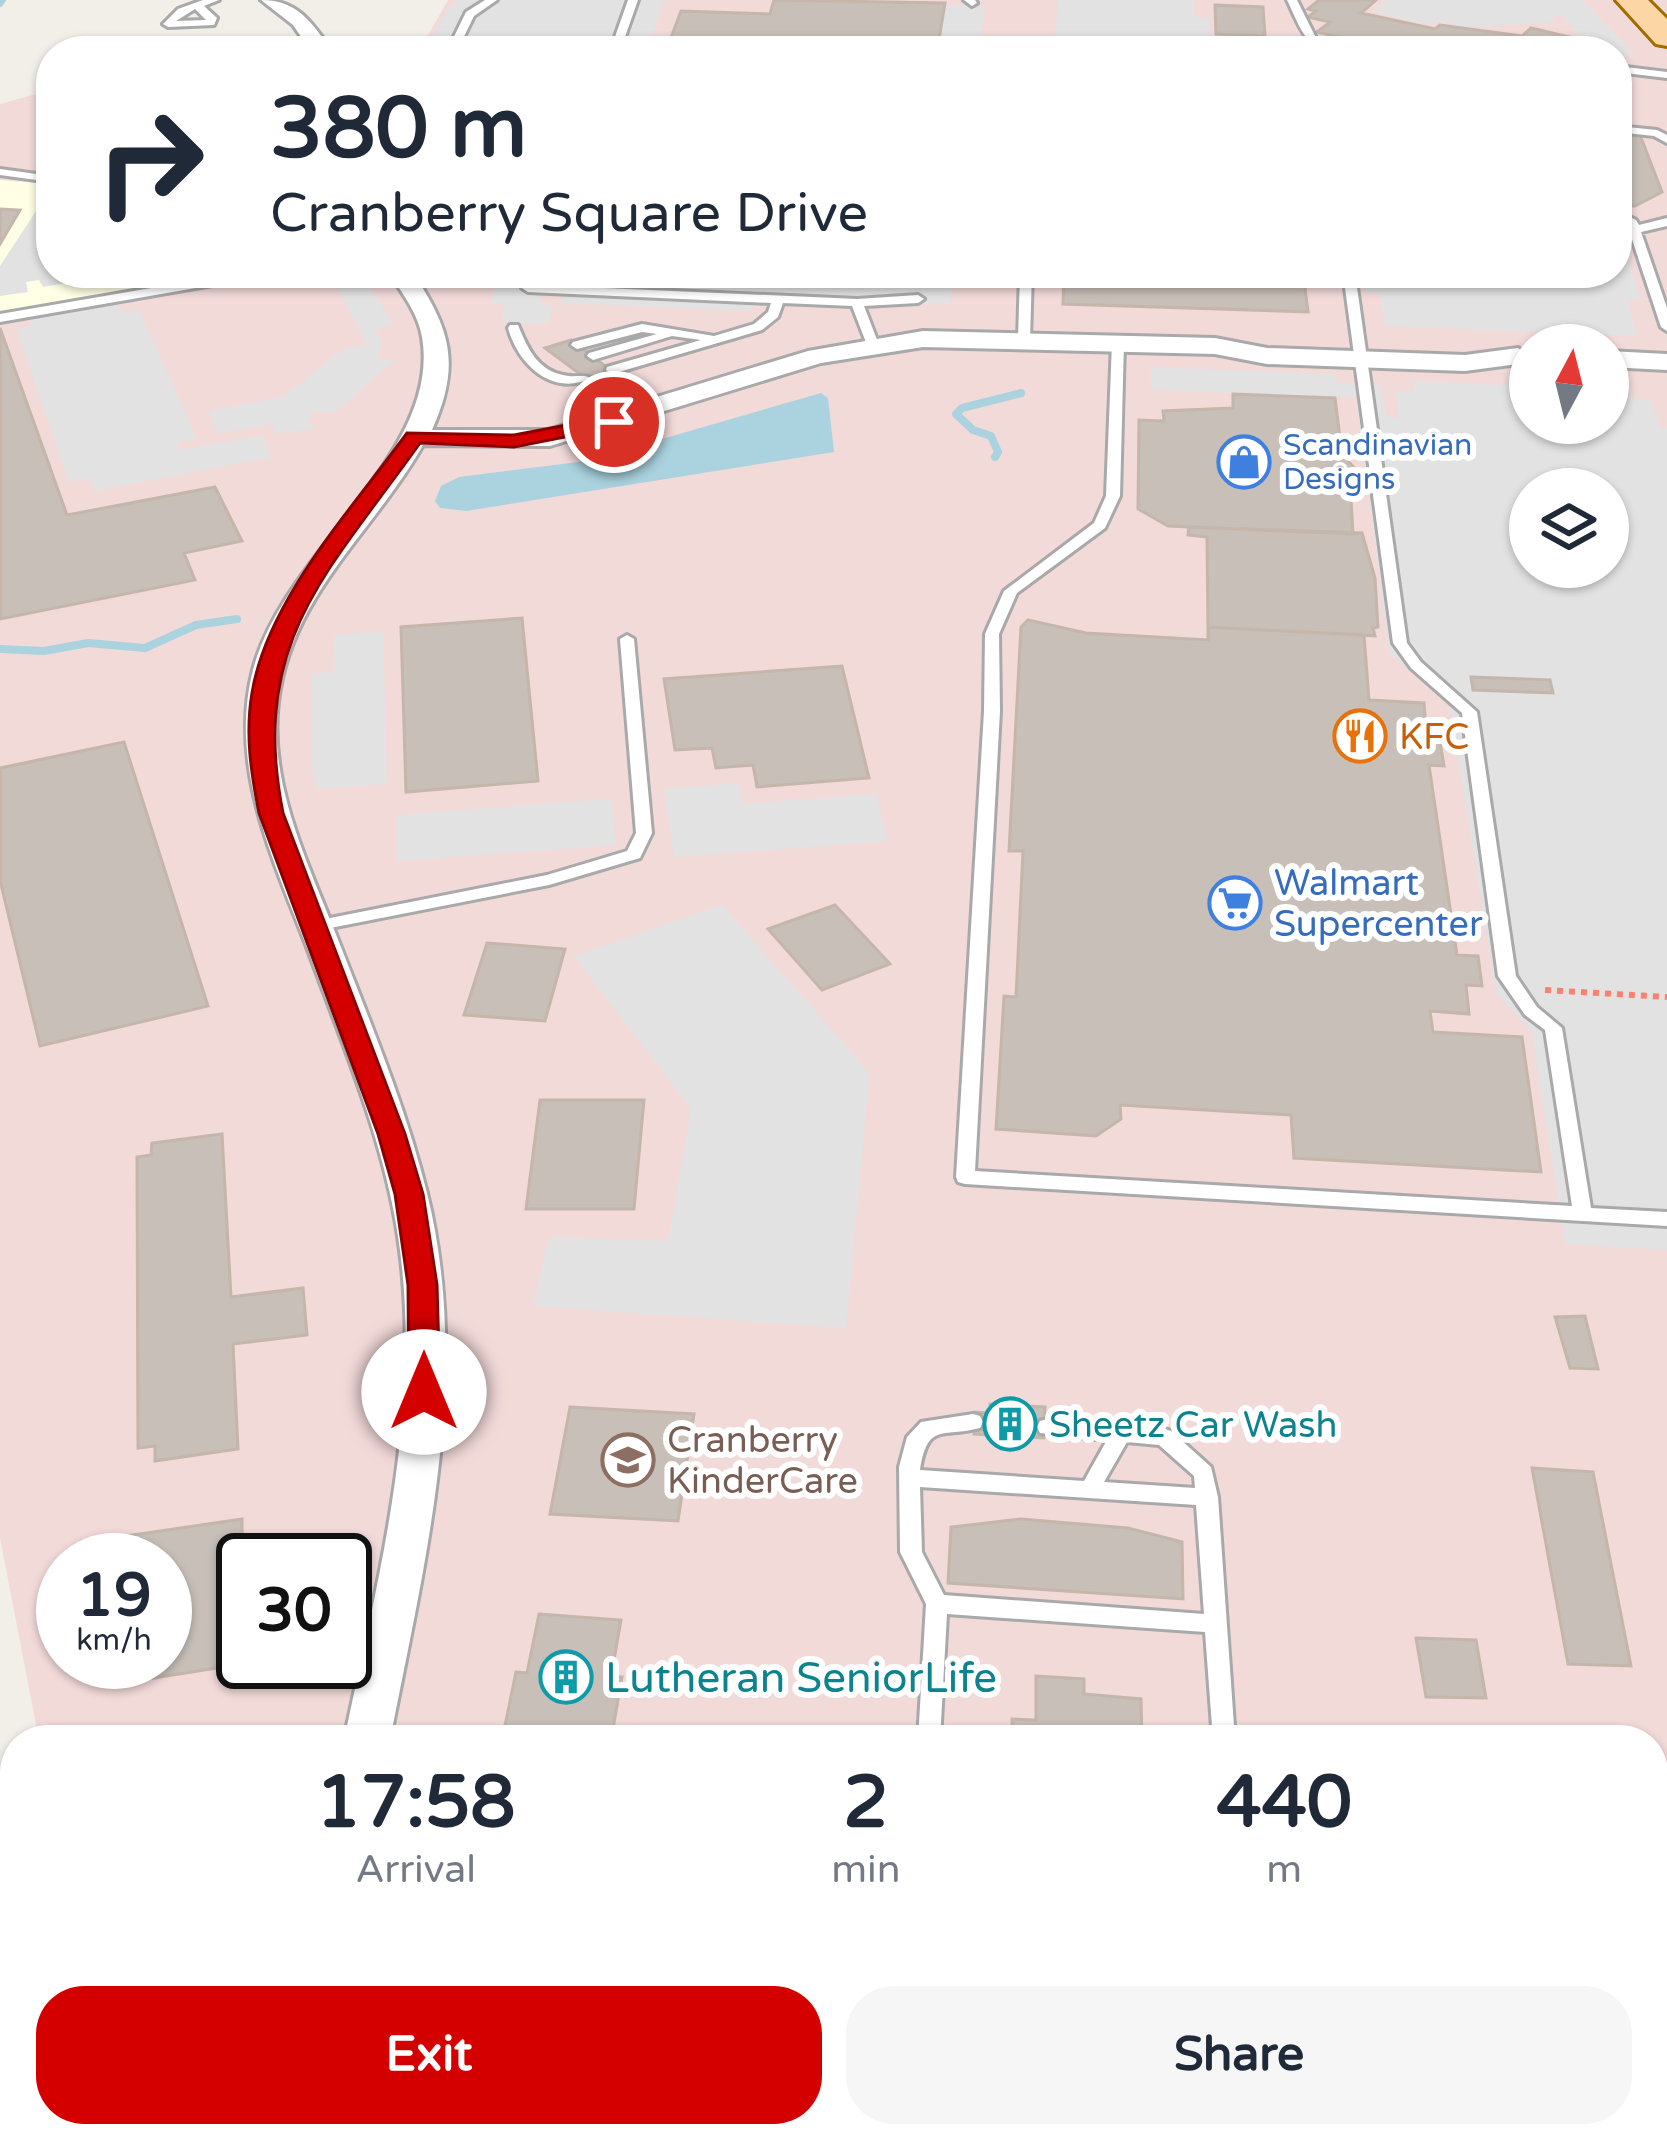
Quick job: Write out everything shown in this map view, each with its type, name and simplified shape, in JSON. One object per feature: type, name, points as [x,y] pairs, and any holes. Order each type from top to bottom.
[{"type":"main road","points":[[1631,0],[1667,37]]},
{"type":"street","points":[[271,0],[300,21],[311,36]]},
{"type":"street","points":[[297,0],[334,36]]},
{"type":"street","points":[[370,1725],[419,1451],[424,1392],[422,1285],[414,1218],[392,1134],[266,791],[260,744],[263,695],[273,656],[297,602],[427,414],[437,373],[436,346],[430,321],[410,288]]},
{"type":"street","points":[[414,437],[550,438],[790,364],[873,345],[949,338],[1215,346],[1267,356],[1360,351],[1465,363],[1509,358]]},
{"type":"street","points":[[1629,360],[1667,362]]},
{"type":"lane","points":[[197,5],[214,0]]},
{"type":"lane","points":[[459,36],[470,14],[492,0]]},
{"type":"lane","points":[[620,36],[633,0]]},
{"type":"lane","points":[[1292,0],[1310,36]]},
{"type":"lane","points":[[1632,71],[1667,72]]},
{"type":"lane","points":[[1632,130],[1667,140]]},
{"type":"lane","points":[[0,172],[36,177]]},
{"type":"lane","points":[[1635,230],[1667,222]]},
{"type":"lane","points":[[1632,225],[1667,327]]},
{"type":"lane","points":[[1644,257],[1667,255]]},
{"type":"lane","points":[[0,318],[173,288]]},
{"type":"lane","points":[[528,288],[857,303],[918,299]]},
{"type":"lane","points":[[1024,339],[1026,288]]},
{"type":"lane","points":[[1351,288],[1400,643],[1416,665],[1468,712],[1504,958],[1514,988],[1531,1011],[1553,1028],[1583,1214]]},
{"type":"lane","points":[[611,370],[766,322],[779,298]]},
{"type":"lane","points":[[857,303],[873,345]]},
{"type":"lane","points":[[514,328],[528,358],[541,370],[570,382],[585,378]]},
{"type":"lane","points":[[578,344],[642,328],[725,338]]},
{"type":"lane","points":[[593,356],[671,334]]},
{"type":"lane","points":[[1118,342],[1113,496],[1100,525],[1011,591],[992,634],[992,711],[965,1177],[1667,1219]]},
{"type":"lane","points":[[528,358],[550,352]]},
{"type":"lane","points":[[541,370],[566,364]]},
{"type":"lane","points":[[315,926],[549,880],[634,854],[644,833],[627,639]]},
{"type":"lane","points":[[930,1725],[937,1604],[910,1552],[910,1452],[917,1437],[942,1424],[973,1422]]},
{"type":"lane","points":[[1047,1426],[1164,1437],[1204,1473],[1223,1725]]},
{"type":"lane","points":[[1089,1490],[1123,1432]]},
{"type":"lane","points":[[912,1478],[1207,1497]]},
{"type":"lane","points":[[937,1604],[1216,1624]]},
{"type":"path","points":[[1514,988],[1667,997]]},
{"type":"shaded area","points":[[448,0],[1667,0],[1667,1725],[36,1725],[0,1538],[0,312],[138,288],[1632,288],[1632,36],[428,36]]},
{"type":"shaded area","points":[[458,0],[664,0],[652,36],[433,36]]},
{"type":"shaded area","points":[[1058,0],[1193,0],[1195,17],[1209,18],[1211,36],[1055,36]]},
{"type":"shaded area","points":[[1387,0],[1582,0],[1617,36],[1580,36],[1562,15],[1552,16],[1556,22],[1467,27],[1433,21],[1428,25],[1374,12]]},
{"type":"shaded area","points":[[945,5],[985,7],[981,36],[940,36]]},
{"type":"shaded area","points":[[36,94],[36,183],[0,180],[0,104]]},
{"type":"shaded area","points":[[0,180],[36,183],[36,288],[138,288],[0,312]]},
{"type":"shaded area","points":[[36,211],[36,280],[26,282],[28,292],[0,296],[0,266]]},
{"type":"shaded area","points":[[1632,272],[1641,300],[1628,300],[1637,336],[1629,336],[1629,324],[1509,324],[1509,331],[1385,326],[1379,293],[1364,288],[1632,288]]},
{"type":"shaded area","points":[[337,288],[370,288],[393,324],[375,329],[382,343],[377,357],[393,361],[336,412],[312,412],[307,423],[318,428],[277,434],[271,424],[218,434],[209,411],[283,397],[343,349],[367,344]]},
{"type":"shaded area","points":[[496,288],[544,288],[539,304],[552,306],[548,324],[502,322],[504,304],[490,303]]},
{"type":"shaded area","points":[[566,288],[952,288],[950,305],[756,291],[751,311],[561,303]]},
{"type":"shaded area","points":[[119,305],[122,313],[139,310],[197,439],[177,442],[179,450],[262,436],[272,457],[94,491],[90,478],[69,482],[17,330],[31,327],[30,319]]},
{"type":"shaded area","points":[[1151,367],[1335,374],[1337,383],[1381,385],[1386,416],[1399,418],[1396,391],[1414,391],[1412,381],[1509,385],[1509,444],[1629,444],[1629,390],[1634,399],[1651,400],[1660,427],[1667,428],[1667,1250],[1565,1244],[1532,1032],[1496,993],[1449,703],[1389,653],[1356,397],[1151,390]]},
{"type":"shaded area","points":[[383,632],[387,784],[317,789],[312,774],[312,674],[335,671],[334,635]]},
{"type":"shaded area","points":[[739,783],[743,804],[876,794],[888,841],[674,857],[664,789]]},
{"type":"shaded area","points":[[611,799],[616,845],[397,861],[396,815]]},
{"type":"shaded area","points":[[722,905],[866,1069],[869,1079],[846,1328],[533,1306],[549,1237],[668,1241],[691,1109],[574,956]]},
{"type":"water","points":[[821,393],[828,398],[834,452],[466,511],[440,508],[435,501],[441,486],[459,477],[586,461]]},
{"type":"building","points":[[774,0],[945,3],[940,36],[672,36],[681,11],[770,14]]},
{"type":"building","points":[[1319,0],[1376,0],[1361,13],[1435,29],[1440,25],[1522,36],[1334,36],[1317,32],[1330,22],[1308,17],[1316,11],[1308,9]]},
{"type":"building","points":[[1215,5],[1263,7],[1265,36],[1216,34]]},
{"type":"building","points":[[1531,28],[1565,36],[1522,36]]},
{"type":"building","points":[[1632,135],[1640,135],[1662,192],[1635,206]]},
{"type":"building","points":[[0,209],[20,210],[0,244]]},
{"type":"building","points":[[1064,288],[1305,288],[1308,312],[1063,304]]},
{"type":"building","points":[[0,328],[67,515],[215,487],[242,541],[184,553],[195,580],[0,619]]},
{"type":"building","points":[[571,340],[617,375],[591,382],[545,348]]},
{"type":"building","name":"Scandinavian Designs","points":[[1233,394],[1335,398],[1342,454],[1355,469],[1357,484],[1351,499],[1353,534],[1168,526],[1138,509],[1139,420],[1164,421],[1163,411],[1233,408]]},
{"type":"building","points":[[1189,527],[1362,533],[1375,578],[1375,636],[1208,627],[1207,537],[1188,535]]},
{"type":"building","points":[[522,618],[538,781],[406,792],[401,627]]},
{"type":"building","name":"Walmart Supercenter","points":[[1028,620],[1086,633],[1208,640],[1208,627],[1364,635],[1369,700],[1424,703],[1427,741],[1440,742],[1444,766],[1429,765],[1457,955],[1478,956],[1482,986],[1466,985],[1469,1014],[1430,1011],[1433,1032],[1522,1037],[1541,1172],[1294,1158],[1291,1115],[1120,1105],[1121,1119],[1096,1136],[996,1129],[1004,996],[1016,997],[1023,851],[1009,851],[1021,627]]},
{"type":"building","points":[[842,666],[869,778],[757,787],[753,765],[716,768],[712,748],[675,750],[664,679]]},
{"type":"building","points":[[1471,677],[1550,680],[1553,693],[1473,690]]},
{"type":"building","points":[[124,742],[208,1006],[40,1046],[0,880],[0,768]]},
{"type":"building","points":[[835,905],[890,964],[822,990],[768,929]]},
{"type":"building","points":[[487,943],[565,949],[545,1021],[464,1015]]},
{"type":"building","points":[[540,1100],[644,1100],[634,1209],[526,1209]]},
{"type":"building","points":[[222,1134],[231,1297],[303,1288],[307,1335],[233,1344],[238,1449],[155,1461],[155,1446],[138,1448],[137,1157],[151,1155],[152,1143]]},
{"type":"building","points":[[1585,1316],[1598,1369],[1570,1368],[1555,1317]]},
{"type":"building","name":"Sheetz Car Wash","points":[[990,1404],[1045,1407],[1044,1438],[974,1434],[975,1412],[990,1413]]},
{"type":"building","points":[[570,1407],[694,1414],[678,1521],[550,1514]]},
{"type":"building","points":[[1532,1468],[1593,1472],[1631,1666],[1568,1664]]},
{"type":"building","points":[[242,1519],[242,1533],[216,1533],[216,1668],[192,1672],[192,1533],[146,1533]]},
{"type":"building","points":[[1021,1519],[1128,1528],[1182,1542],[1183,1599],[948,1583],[951,1527]]},
{"type":"building","name":"Lutheran SeniorLife","points":[[539,1614],[621,1620],[611,1677],[622,1677],[614,1725],[505,1725],[516,1672],[527,1673]]},
{"type":"building","points":[[1416,1638],[1476,1640],[1486,1698],[1426,1697]]},
{"type":"building","points":[[1036,1676],[1084,1679],[1084,1694],[1141,1699],[1142,1725],[1012,1725],[1012,1719],[1036,1720]]},
{"type":"waterway","points":[[0,4],[3,0]]},
{"type":"waterway","points":[[995,457],[998,452],[991,436],[973,430],[956,414],[962,408],[1021,393]]},
{"type":"waterway","points":[[0,649],[44,651],[88,643],[145,648],[196,625],[237,619]]},
{"type":"place","name":"Scandinavian Designs","points":[[1244,462]]},
{"type":"place","name":"KFC","points":[[1360,736]]},
{"type":"place","name":"Walmart Supercenter","points":[[1235,903]]},
{"type":"place","name":"Sheetz Car Wash","points":[[1010,1424]]},
{"type":"place","name":"Cranberry KinderCare","points":[[628,1460]]},
{"type":"place","name":"Lutheran SeniorLife","points":[[566,1677]]},
{"type":"route","points":[[424,1392],[422,1285],[409,1194],[392,1134],[271,813],[260,757],[263,695],[273,656],[297,602],[414,437],[514,441],[550,438],[614,422]]}]
